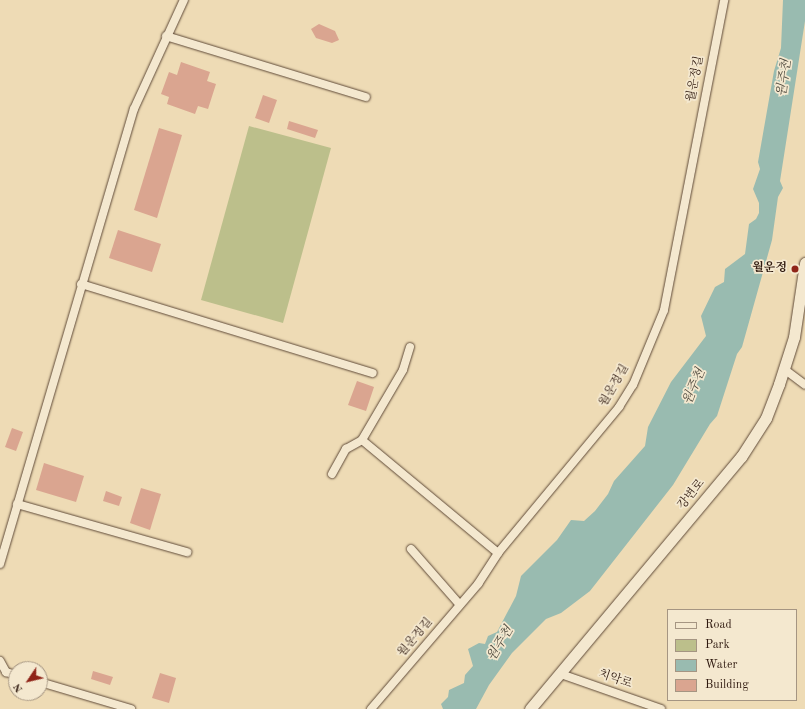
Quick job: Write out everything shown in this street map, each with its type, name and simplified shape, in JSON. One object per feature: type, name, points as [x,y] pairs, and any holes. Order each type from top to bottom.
[{"type":"street","points":[[0,564],[81,284],[134,109],[166,36],[184,0]]},
{"type":"street","name":"월운정길","points":[[371,709],[478,584],[498,553],[620,407],[633,385],[664,310],[724,0]]},
{"type":"street","points":[[166,36],[366,97]]},
{"type":"street","name":"강변로","points":[[530,709],[562,674],[741,457],[766,418],[794,337],[805,263]]},
{"type":"street","points":[[81,284],[373,373]]},
{"type":"street","points":[[332,474],[346,449],[362,440],[400,376],[410,347]]},
{"type":"street","points":[[784,369],[805,385]]},
{"type":"street","points":[[362,440],[498,553]]},
{"type":"street","points":[[17,504],[187,552]]},
{"type":"street","points":[[411,549],[460,605]]},
{"type":"street","points":[[0,661],[6,672],[8,673]]},
{"type":"street","name":"치악로","points":[[562,674],[661,709]]},
{"type":"street","points":[[48,684],[131,709]]},
{"type":"green space","points":[[249,126],[331,148],[283,323],[201,300]]},
{"type":"water","name":"원주천","points":[[783,0],[805,0],[805,21],[780,181],[783,188],[778,197],[772,240],[742,347],[737,354],[717,416],[710,424],[673,485],[590,591],[561,613],[546,619],[512,653],[489,685],[476,709],[443,709],[441,704],[448,697],[449,690],[464,683],[465,675],[473,666],[468,649],[479,643],[485,644],[488,636],[497,632],[516,596],[521,576],[557,540],[571,520],[584,521],[595,511],[608,494],[614,481],[645,446],[648,427],[671,382],[706,336],[701,316],[715,287],[724,282],[725,269],[745,254],[749,224],[756,219],[759,213],[759,203],[753,189],[760,169],[758,162],[774,71],[781,48]]},
{"type":"building","points":[[319,24],[335,31],[339,40],[332,43],[316,38],[311,29]]},
{"type":"building","points":[[181,62],[210,72],[207,81],[216,84],[208,109],[198,106],[195,114],[167,104],[169,97],[161,94],[169,72],[177,75]]},
{"type":"building","points":[[263,95],[277,100],[269,123],[255,118]]},
{"type":"building","points":[[289,121],[318,130],[315,138],[287,129]]},
{"type":"building","points":[[159,128],[182,135],[157,218],[134,210]]},
{"type":"building","points":[[118,230],[161,244],[152,272],[109,258]]},
{"type":"building","points":[[357,381],[374,387],[366,411],[348,405]]},
{"type":"building","points":[[12,428],[23,432],[16,451],[5,447]]},
{"type":"building","points":[[44,463],[84,476],[76,502],[36,490]]},
{"type":"building","points":[[141,488],[161,494],[150,530],[130,523]]},
{"type":"building","points":[[106,491],[122,497],[119,506],[103,501]]},
{"type":"building","points":[[93,671],[113,677],[110,685],[91,679]]},
{"type":"building","points":[[160,673],[176,678],[169,703],[152,698]]},
{"type":"place","name":"월운정","points":[[795,269]]}]
